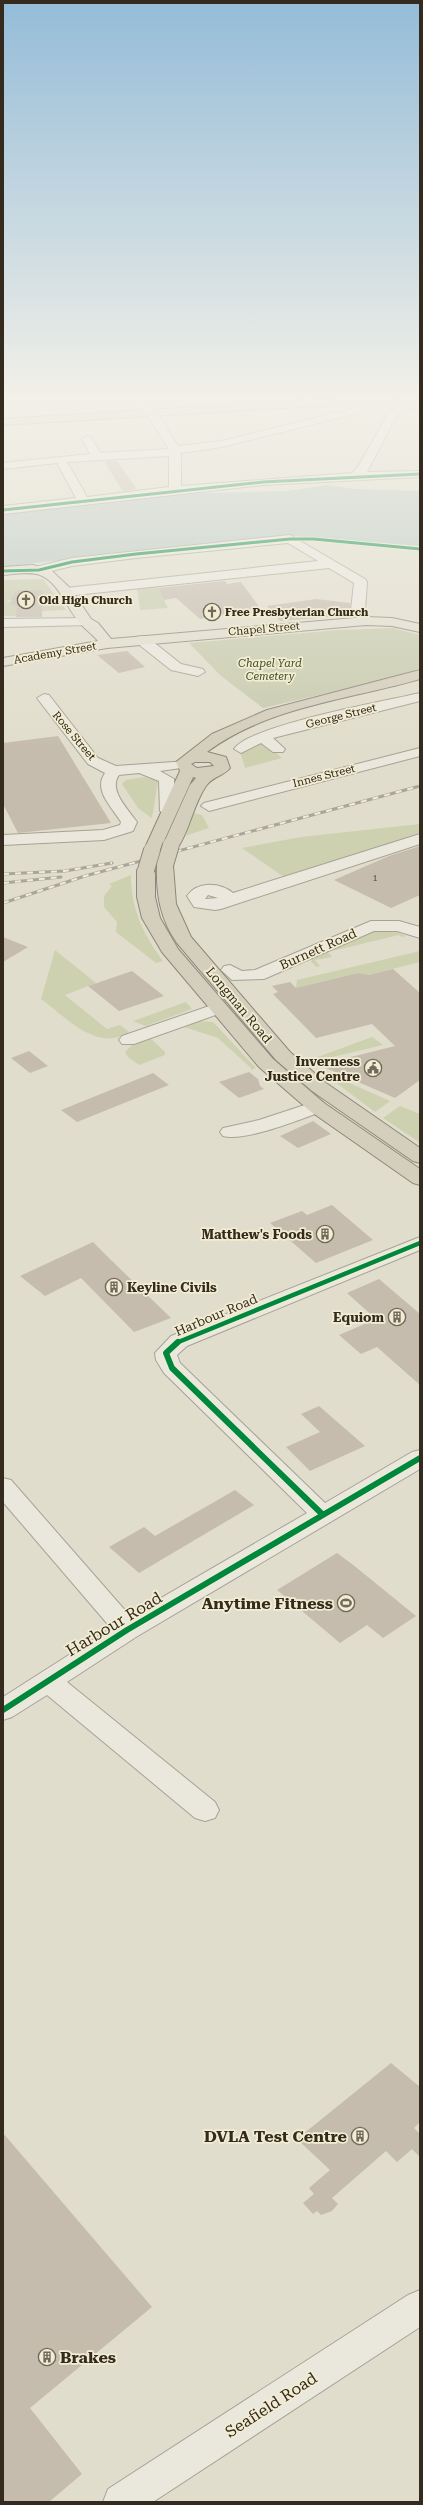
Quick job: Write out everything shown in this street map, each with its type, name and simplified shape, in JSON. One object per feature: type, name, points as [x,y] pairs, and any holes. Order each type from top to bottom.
[{"type":"highway","points":[[188,764],[207,743],[224,732],[255,719],[420,674]]},
{"type":"highway","points":[[188,764],[211,757],[220,760],[221,751],[228,743],[263,725],[290,716],[420,683]]},
{"type":"highway","name":"Longman Road","points":[[220,760],[222,768],[209,773],[198,785],[171,845],[165,865],[165,895],[173,924],[183,939],[265,1036],[319,1087],[420,1157]]},
{"type":"highway","points":[[188,764],[209,773]]},
{"type":"highway","name":"Longman Road","points":[[188,764],[152,850],[146,870],[146,897],[154,923],[171,952],[266,1063],[317,1107],[420,1179]]},
{"type":"main road","points":[[3,571],[39,570],[46,573],[66,592],[89,624],[107,644]]},
{"type":"main road","name":"Chapel Street","points":[[107,644],[366,621],[392,622],[420,628]]},
{"type":"main road","points":[[89,624],[105,630],[114,636],[139,640]]},
{"type":"main road","name":"Academy Street","points":[[3,662],[107,644]]},
{"type":"street","points":[[39,570],[72,562],[192,547],[295,540],[329,564],[348,572],[361,582],[358,610],[366,621]]},
{"type":"street","points":[[66,592],[329,564]]},
{"type":"street","points":[[3,623],[89,624]]},
{"type":"street","points":[[139,640],[176,667],[198,672]]},
{"type":"street","name":"George Street","points":[[241,749],[262,737],[277,731],[420,697]]},
{"type":"street","name":"Rose Street","points":[[44,698],[93,761],[114,771]]},
{"type":"street","points":[[262,737],[278,749]]},
{"type":"street","name":"Innes Street","points":[[218,800],[420,752]]},
{"type":"street","points":[[3,840],[104,835],[121,831],[129,825],[107,788],[107,782],[114,771],[188,764]]},
{"type":"street","points":[[142,768],[166,779],[168,811]]},
{"type":"street","points":[[231,897],[420,839]]},
{"type":"street","name":"Burnett Road","points":[[230,970],[238,976],[258,975],[371,926],[388,925],[414,931],[420,916]]},
{"type":"street","points":[[128,1040],[218,1008]]},
{"type":"street","points":[[230,1132],[264,1125],[317,1107]]},
{"type":"street","name":"Harbour Road","points":[[322,1514],[172,1368],[167,1360],[166,1353],[171,1346],[185,1338],[420,1243]]},
{"type":"street","name":"Harbour Road","points":[[3,1710],[47,1680],[128,1630],[322,1514],[420,1458]]},
{"type":"street","name":"Harbour Road","points":[[3,1486],[128,1630]]},
{"type":"street","points":[[47,1680],[205,1810]]},
{"type":"street","name":"Seafield Road","points":[[121,2502],[420,2307]]},
{"type":"green space","points":[[43,579],[66,610],[42,611],[43,591],[13,592],[18,599],[6,601],[17,604],[17,616],[3,616],[3,580]]},
{"type":"green space","points":[[157,586],[168,608],[140,610],[137,587]]},
{"type":"green space","name":"Chapel Yard Cemetery","points":[[393,628],[420,635],[420,668],[388,679],[263,708],[220,675],[189,643],[338,630]]},
{"type":"green space","points":[[262,741],[282,758],[245,768],[240,751]]},
{"type":"green space","points":[[144,777],[158,781],[152,818],[138,808],[122,784],[126,780]]},
{"type":"green space","points":[[193,813],[202,815],[209,828],[185,836]]},
{"type":"green space","points":[[420,824],[420,832],[410,838],[287,879],[242,848],[301,837]]},
{"type":"green space","points":[[131,875],[133,899],[140,921],[144,931],[163,961],[156,963],[116,932],[117,922],[104,907],[104,896],[112,886],[109,884]]},
{"type":"green space","points":[[375,930],[392,930],[406,936],[402,937],[399,935],[328,952],[332,957],[315,960],[320,966],[317,967],[311,962],[312,959]]},
{"type":"green space","points":[[55,950],[96,983],[65,995],[107,1029],[120,1025],[129,1032],[117,1037],[105,1038],[94,1036],[71,1023],[41,999]]},
{"type":"green space","points":[[420,951],[420,962],[369,975],[358,973],[296,988],[297,980]]},
{"type":"green space","points":[[186,1002],[192,1009],[146,1026],[133,1021]]},
{"type":"green space","points":[[200,1021],[213,1022],[256,1068],[251,1070],[251,1068],[218,1038],[184,1027]]},
{"type":"green space","points":[[149,1037],[165,1052],[165,1055],[139,1065],[128,1057],[125,1052],[133,1044]]},
{"type":"green space","points":[[372,1037],[383,1045],[320,1060],[315,1058]]},
{"type":"green space","points":[[338,1078],[390,1101],[375,1112],[331,1079]]},
{"type":"green space","points":[[400,1106],[420,1114],[419,1142],[383,1118]]},
{"type":"shaded area","points":[[3,515],[420,515],[420,546],[294,536],[186,545],[3,567]]},
{"type":"building","points":[[225,581],[227,584],[241,582],[260,608],[200,619],[176,598],[164,600],[158,588]]},
{"type":"building","name":"Old High Church","points":[[20,590],[43,591],[42,617],[16,617],[17,606],[10,604],[14,592]]},
{"type":"building","points":[[316,599],[350,603],[350,610],[330,617],[280,621],[267,606]]},
{"type":"building","points":[[127,651],[145,667],[119,673],[97,655]]},
{"type":"building","points":[[58,736],[111,823],[18,833],[3,804],[3,743]]},
{"type":"building","points":[[420,846],[420,895],[391,908],[334,880],[389,856]]},
{"type":"building","points":[[3,937],[28,947],[3,962]]},
{"type":"building","points":[[393,969],[420,993],[420,1080],[395,1098],[319,1065],[395,1046],[372,1024],[316,1038],[273,994],[278,992],[272,986],[290,982],[296,988],[358,973],[369,975]]},
{"type":"building","points":[[132,971],[164,996],[119,1011],[88,986]]},
{"type":"building","points":[[29,1051],[48,1066],[30,1073],[11,1058]]},
{"type":"building","points":[[249,1072],[258,1079],[260,1086],[264,1089],[239,1098],[219,1082]]},
{"type":"building","points":[[153,1073],[169,1085],[77,1122],[61,1110]]},
{"type":"building","points":[[313,1121],[331,1134],[298,1148],[280,1136]]},
{"type":"building","name":"Matthew's Foods","points":[[332,1205],[373,1240],[316,1263],[270,1223],[302,1211],[307,1215]]},
{"type":"building","name":"Keyline Civils","points":[[93,1242],[171,1318],[134,1332],[81,1278],[45,1296],[20,1276]]},
{"type":"building","name":"Equiom","points":[[379,1279],[420,1314],[420,1385],[377,1347],[361,1354],[339,1335],[376,1319],[347,1293]]},
{"type":"building","points":[[319,1406],[365,1446],[310,1471],[286,1447],[320,1432],[301,1414]]},
{"type":"building","points":[[235,1490],[254,1505],[139,1573],[109,1547],[144,1527],[155,1536]]},
{"type":"building","name":"Anytime Fitness","points":[[337,1553],[416,1616],[383,1638],[367,1625],[340,1643],[277,1590]]},
{"type":"building","name":"DVLA Test Centre","points":[[391,2063],[420,2087],[420,2122],[414,2128],[420,2134],[420,2157],[412,2149],[397,2162],[386,2151],[332,2198],[338,2204],[332,2211],[321,2215],[317,2211],[313,2214],[303,2203],[314,2194],[309,2188],[330,2170],[297,2139]]},
{"type":"building","name":"Brakes","points":[[3,2133],[152,2307],[30,2408],[82,2474],[49,2502],[3,2502]]},
{"type":"railway","points":[[3,903],[85,876],[420,786]]},
{"type":"railway","points":[[3,874],[65,871],[112,863]]},
{"type":"railway","points":[[3,883],[61,877]]},
{"type":"cycle path","points":[[3,571],[39,570],[72,562],[136,554],[290,539],[314,539],[420,549]]},
{"type":"cycle path","points":[[322,1514],[172,1368],[167,1360],[166,1353],[179,1341],[420,1243]]},
{"type":"cycle path","points":[[3,1710],[127,1630],[420,1458]]},
{"type":"place","name":"Old High Church","points":[[26,600]]},
{"type":"place","name":"Free Presbyterian Church","points":[[212,612]]},
{"type":"place","name":"Inverness Justice Centre","points":[[373,1068]]},
{"type":"place","name":"Matthew's Foods","points":[[325,1234]]},
{"type":"place","name":"Keyline Civils","points":[[114,1287]]},
{"type":"place","name":"Equiom","points":[[397,1317]]},
{"type":"place","name":"Anytime Fitness","points":[[346,1603]]},
{"type":"place","name":"DVLA Test Centre","points":[[360,2136]]},
{"type":"place","name":"Brakes","points":[[47,2357]]}]
